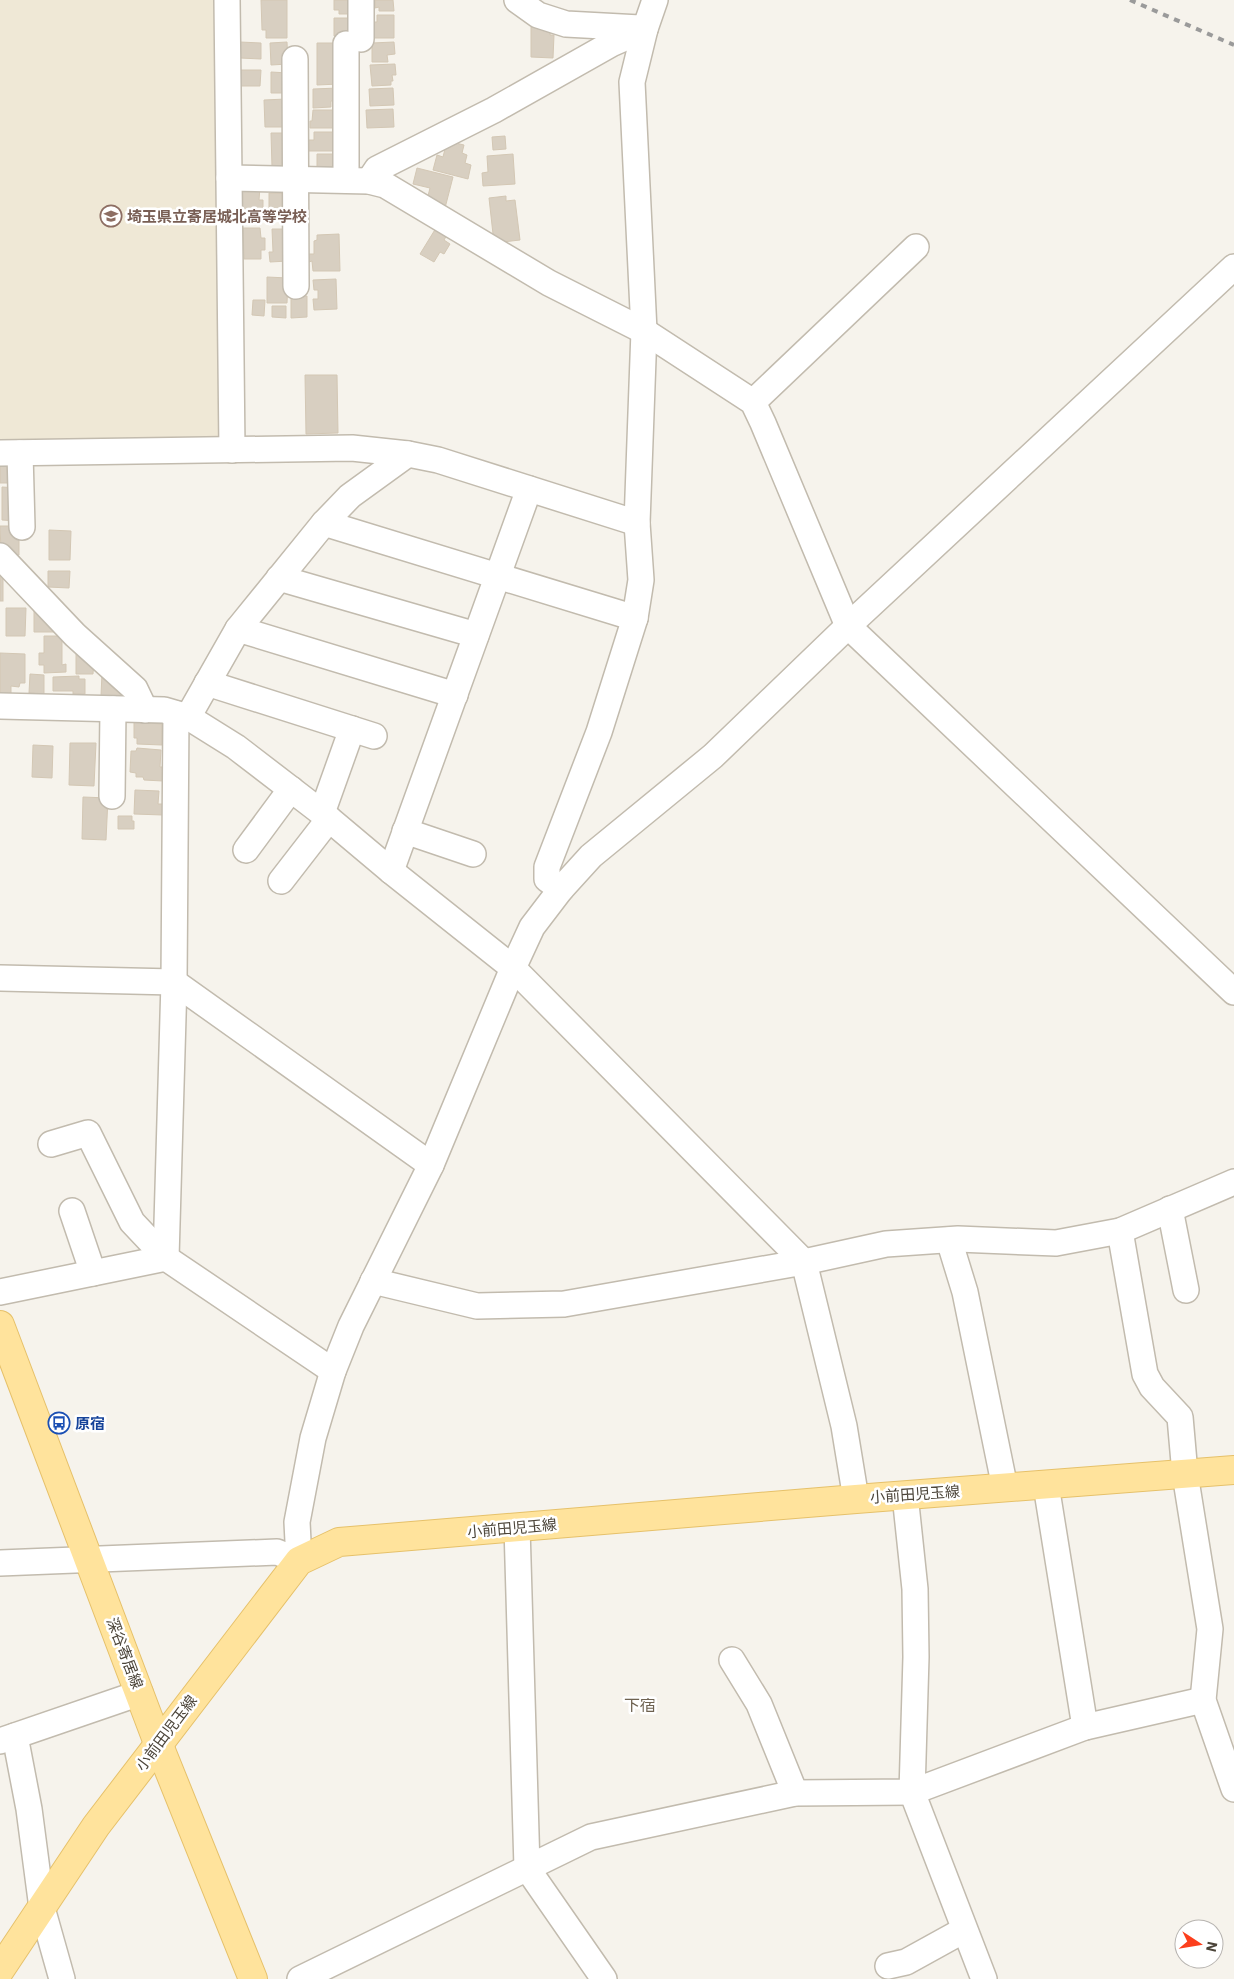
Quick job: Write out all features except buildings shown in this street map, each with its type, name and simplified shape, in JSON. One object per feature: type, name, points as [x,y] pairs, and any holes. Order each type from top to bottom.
[{"type":"main road","name":"深谷寄居線","points":[[0,1325],[158,1743],[253,1979]]},
{"type":"main road","name":"小前田児玉線","points":[[0,1970],[96,1826],[299,1562],[339,1542],[1234,1470]]},
{"type":"street","points":[[228,0],[232,450]]},
{"type":"street","points":[[358,180],[353,41],[361,0]]},
{"type":"street","points":[[517,0],[538,15],[566,24],[645,28]]},
{"type":"street","points":[[561,888],[547,879],[547,867],[599,732],[635,618],[642,580],[637,523],[644,330],[632,82],[645,28],[655,0]]},
{"type":"street","points":[[358,180],[494,110],[611,44],[645,28]]},
{"type":"street","points":[[295,59],[294,179],[296,286]]},
{"type":"street","points":[[229,178],[358,180],[385,185],[549,283],[644,330],[753,402],[848,626],[1234,992]]},
{"type":"street","points":[[753,402],[916,247]]},
{"type":"street","points":[[0,1563],[276,1552],[299,1562],[297,1522],[313,1438],[333,1371],[351,1326],[431,1165],[532,927],[561,888],[591,856],[713,756],[848,626],[1234,267]]},
{"type":"street","points":[[22,527],[10,453],[352,448],[408,454],[438,460],[637,523]]},
{"type":"street","points":[[166,1258],[182,715],[207,683],[238,629],[324,523],[350,496],[408,454]]},
{"type":"street","points":[[391,871],[529,489]]},
{"type":"street","points":[[324,523],[635,618]]},
{"type":"street","points":[[0,556],[75,635],[135,689],[145,710]]},
{"type":"street","points":[[279,578],[476,634]]},
{"type":"street","points":[[238,629],[454,695]]},
{"type":"street","points":[[207,683],[363,732],[325,816],[281,881]]},
{"type":"street","points":[[0,706],[164,710],[182,715],[236,747],[325,816],[513,968],[804,1262],[844,1426],[856,1499]]},
{"type":"street","points":[[112,796],[113,709]]},
{"type":"street","points":[[246,850],[291,790]]},
{"type":"street","points":[[405,832],[473,854]]},
{"type":"street","points":[[0,978],[174,982],[431,1165]]},
{"type":"street","points":[[51,1144],[88,1133],[132,1222],[166,1258],[333,1371]]},
{"type":"street","points":[[374,1281],[477,1306],[564,1304],[804,1262],[886,1244],[949,1240],[1056,1243],[1120,1231],[1234,1182]]},
{"type":"street","points":[[1170,1209],[1186,1290]]},
{"type":"street","points":[[72,1211],[93,1273]]},
{"type":"street","points":[[1120,1231],[1145,1374],[1152,1387],[1180,1417],[1185,1474],[1210,1629],[1203,1700],[1234,1789]]},
{"type":"street","points":[[949,1240],[964,1292],[1005,1488]]},
{"type":"street","points":[[0,1292],[166,1258]]},
{"type":"street","points":[[1046,1485],[1085,1727]]},
{"type":"street","points":[[905,1495],[916,1628],[912,1792],[984,1979]]},
{"type":"street","points":[[517,1527],[527,1868],[604,1979]]},
{"type":"street","points":[[732,1660],[759,1704],[795,1794]]},
{"type":"street","points":[[62,1979],[42,1908],[29,1809],[7,1738],[140,1692]]},
{"type":"street","points":[[300,1979],[592,1837],[795,1794],[912,1792],[1085,1727],[1203,1700]]},
{"type":"street","points":[[888,1966],[906,1962],[964,1930]]},
{"type":"shaded area","name":"埼玉県立寄居城北高等学校","points":[[0,0],[221,0],[222,431],[212,443],[0,445]]},
{"type":"railway","points":[[1130,0],[1234,45]]},
{"type":"place","name":"埼玉県立寄居城北高等学校","points":[[111,216]]},
{"type":"place","name":"原宿","points":[[59,1423]]},
{"type":"district","name":"下宿","points":[[640,1705]]}]
